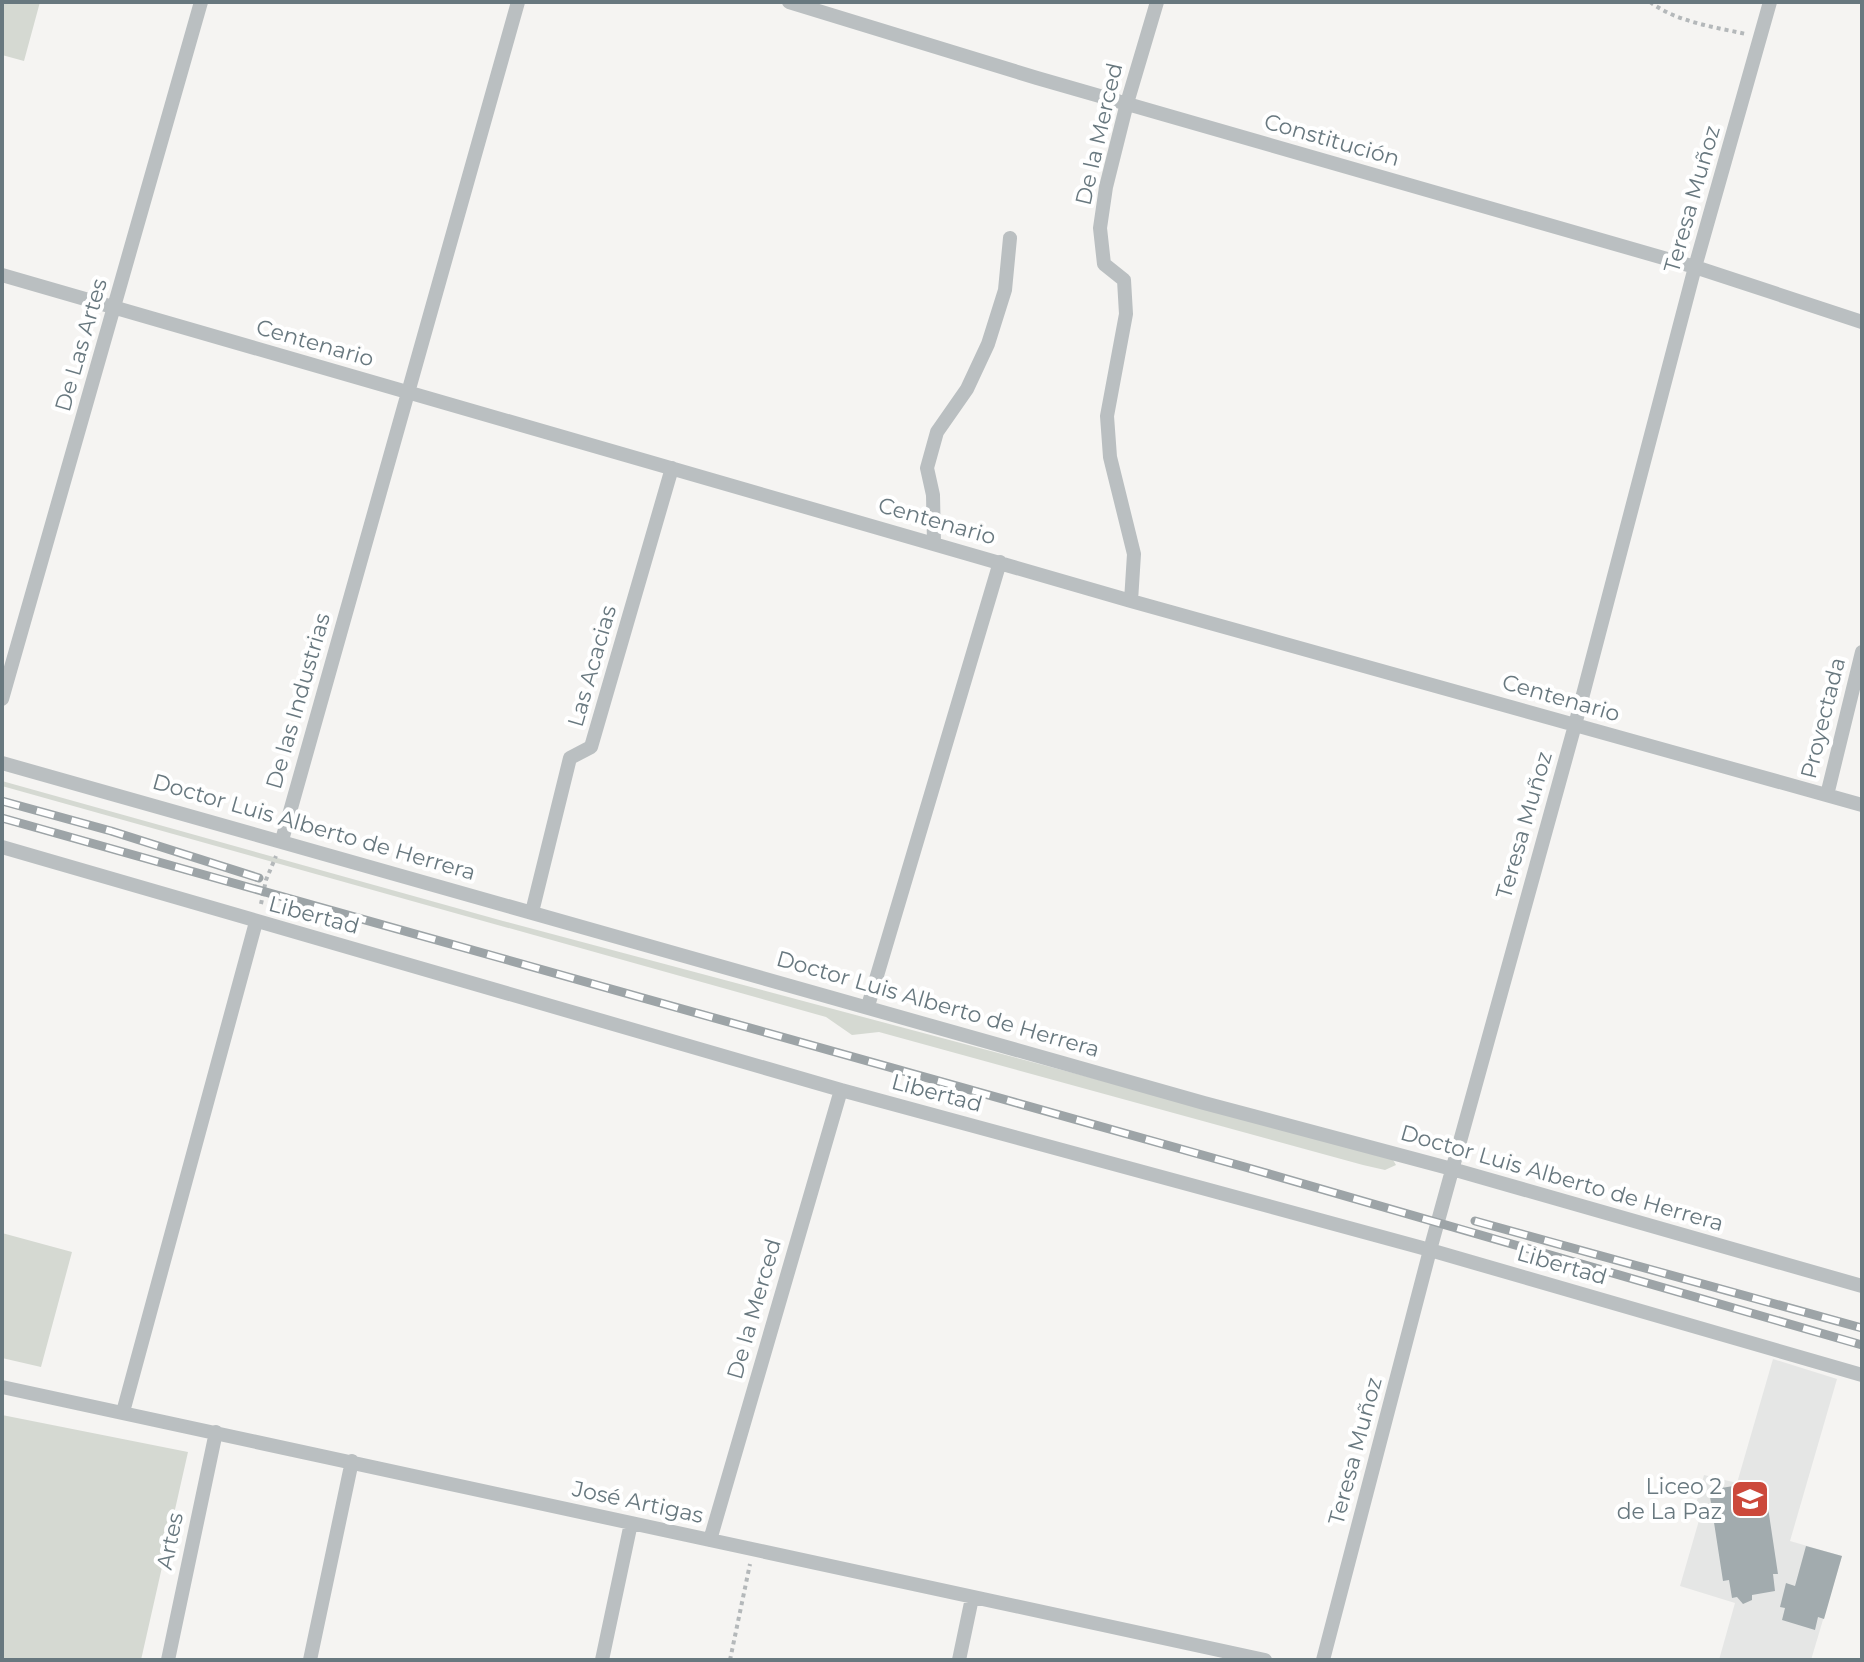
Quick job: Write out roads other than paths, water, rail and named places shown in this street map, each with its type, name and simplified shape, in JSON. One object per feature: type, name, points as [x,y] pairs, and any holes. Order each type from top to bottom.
[{"type":"street","name":"De Las Artes","points":[[2,699],[201,2]]},
{"type":"street","name":"De las Industrias","points":[[282,840],[518,2]]},
{"type":"street","name":"De la Merced","points":[[1131,601],[1134,554],[1110,457],[1107,416],[1126,314],[1124,280],[1104,264],[1100,228],[1106,187],[1127,103],[1157,2]]},
{"type":"street","name":"Teresa Muñoz","points":[[1323,1660],[1430,1250],[1575,725],[1695,267],[1770,2]]},
{"type":"street","name":"Constitución","points":[[795,3],[1127,103],[1695,267],[1862,322]]},
{"type":"street","points":[[934,543],[933,495],[927,468],[937,432],[967,389],[988,344],[1005,290],[1010,238]]},
{"type":"street","name":"Centenario","points":[[2,275],[1131,601],[1862,805]]},
{"type":"street","name":"Las Acacias","points":[[532,912],[570,758],[591,747],[672,468]]},
{"type":"street","points":[[868,1006],[1000,562]]},
{"type":"street","name":"Proyectada","points":[[1827,795],[1862,652]]},
{"type":"street","name":"Doctor Luis Alberto de Herrera","points":[[2,763],[1862,1286]]},
{"type":"street","name":"Libertad","points":[[2,847],[841,1090],[1430,1250],[1862,1375]]},
{"type":"street","points":[[123,1412],[256,922]]},
{"type":"street","name":"De la Merced","points":[[710,1540],[841,1090]]},
{"type":"street","name":"José Artigas","points":[[2,1387],[1265,1660]]},
{"type":"street","name":"Artes","points":[[168,1660],[216,1432]]},
{"type":"street","points":[[310,1660],[352,1461]]},
{"type":"street","points":[[602,1660],[631,1523]]},
{"type":"street","points":[[959,1660],[972,1598]]},
{"type":"railway","points":[[2,801],[111,831],[259,878]]},
{"type":"railway","points":[[2,818],[1245,1167],[1862,1345]]},
{"type":"railway","points":[[1475,1221],[1862,1328]]},
{"type":"place","name":"Liceo 2 de La Paz","points":[[1750,1499]]}]
